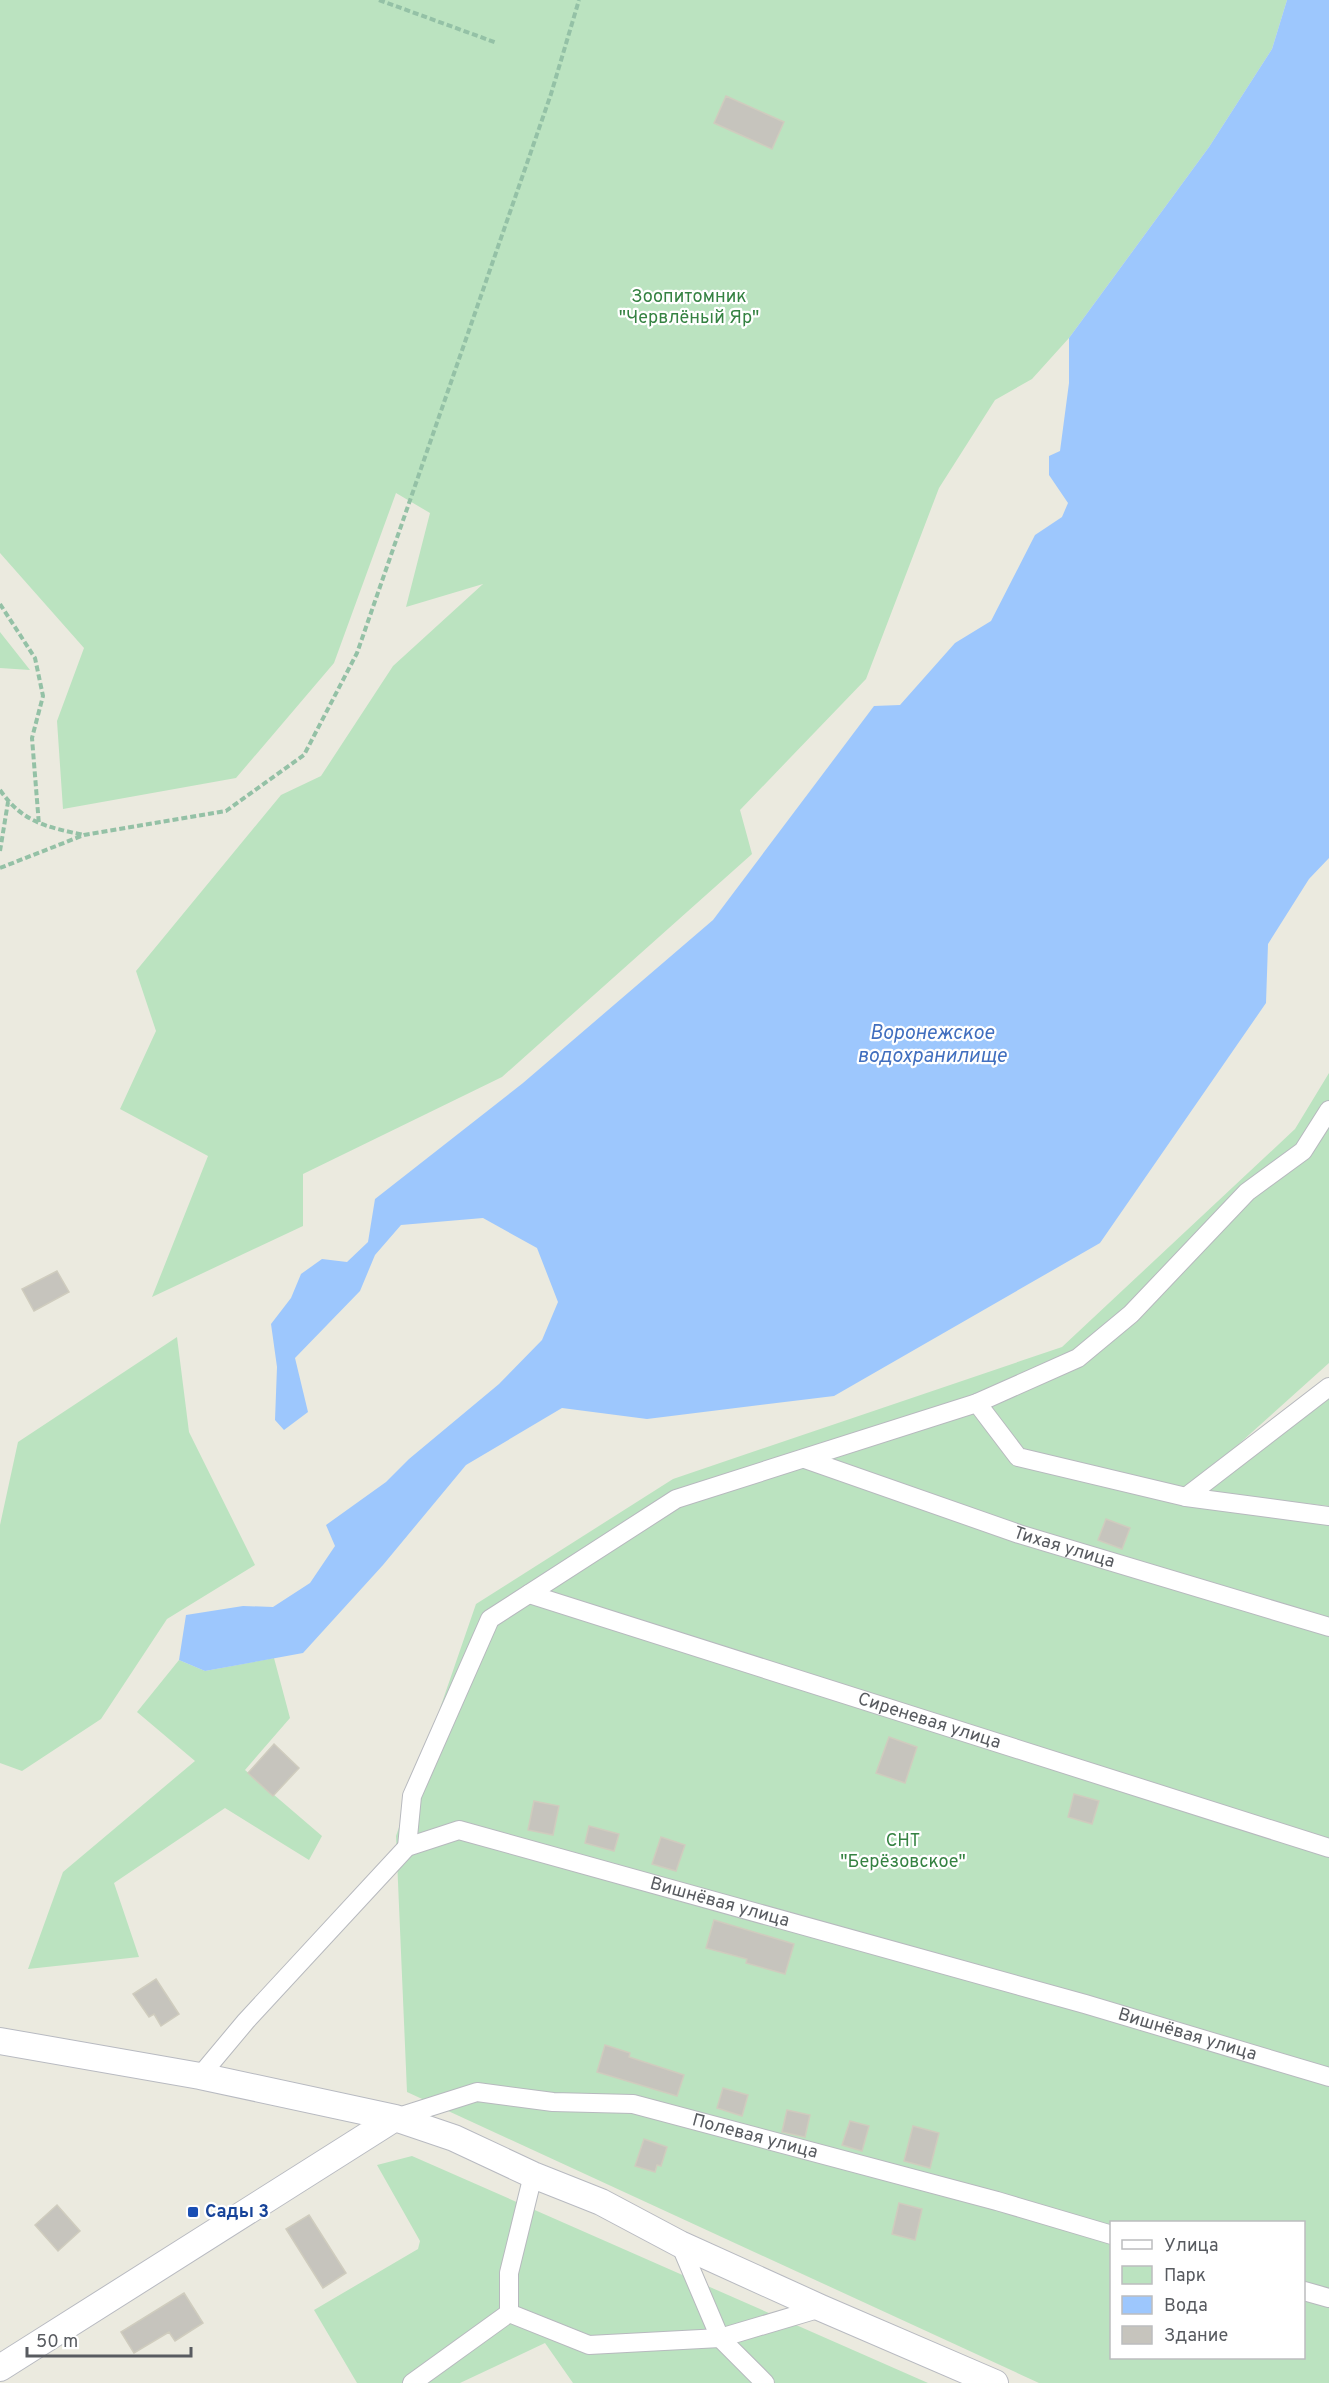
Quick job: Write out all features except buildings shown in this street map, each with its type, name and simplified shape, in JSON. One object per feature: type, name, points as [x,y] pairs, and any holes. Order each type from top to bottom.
[{"type":"street","points":[[407,1847],[412,1796],[490,1619],[676,1499],[805,1460],[976,1403],[1078,1358],[1131,1314],[1247,1192],[1303,1151],[1329,1110]]},
{"type":"street","points":[[1186,1497],[1329,1387]]},
{"type":"street","points":[[976,1403],[1018,1457],[1186,1497],[1329,1516]]},
{"type":"street","name":"Тихая улица","points":[[805,1460],[1019,1534],[1329,1627]]},
{"type":"street","name":"Сиреневая улица","points":[[529,1594],[1329,1848]]},
{"type":"street","name":"Вишнёвая улица","points":[[200,2076],[246,2021],[407,1847],[459,1830],[1085,2004],[1329,2077]]},
{"type":"street","points":[[0,2041],[200,2076],[395,2118],[454,2138],[533,2175],[601,2202],[680,2244],[821,2308],[995,2383]]},
{"type":"street","name":"Полевая улица","points":[[395,2118],[477,2092],[553,2102],[633,2104],[986,2198],[1110,2234]]},
{"type":"street","points":[[0,2368],[395,2118]]},
{"type":"street","points":[[510,2313],[509,2273],[533,2175]]},
{"type":"street","points":[[680,2244],[720,2338],[765,2383]]},
{"type":"street","points":[[1305,2291],[1329,2298]]},
{"type":"street","points":[[510,2313],[590,2345],[720,2338],[821,2308]]},
{"type":"street","points":[[412,2383],[510,2313]]},
{"type":"path","points":[[379,0],[497,43]]},
{"type":"path","points":[[0,868],[84,835],[226,811],[304,755],[357,653],[547,105],[579,0]]},
{"type":"path","points":[[0,604],[35,658],[43,696],[32,738],[39,825]]},
{"type":"path","points":[[0,790],[8,802],[39,825],[84,835]]},
{"type":"path","points":[[0,851],[8,802]]},
{"type":"green space","name":"Зоопитомник \"Червлёный Яр\"","points":[[0,0],[1287,0],[1272,49],[1209,147],[1069,338],[1032,379],[995,400],[939,488],[866,679],[740,810],[752,854],[502,1077],[303,1174],[303,1226],[152,1297],[208,1156],[120,1109],[156,1031],[136,971],[281,795],[321,776],[393,666],[483,584],[406,607],[430,513],[396,493],[334,663],[236,778],[63,809],[57,721],[84,648],[0,553]]},
{"type":"green space","points":[[0,632],[30,670],[0,668]]},
{"type":"green space","name":"СНТ \"Берёзовское\"","points":[[1329,1073],[1329,1363],[1173,1503],[1329,1520],[1329,2383],[1039,2383],[407,2092],[396,1836],[476,1604],[673,1479],[1062,1347],[1295,1129]]},
{"type":"green space","points":[[177,1337],[189,1432],[255,1565],[167,1619],[101,1719],[22,1771],[0,1763],[0,1525],[18,1442]]},
{"type":"green space","points":[[1329,1382],[1329,1506],[1208,1492]]},
{"type":"green space","points":[[274,1658],[290,1718],[245,1770],[322,1836],[309,1860],[225,1808],[114,1883],[139,1957],[28,1969],[63,1872],[195,1761],[137,1712],[179,1660],[205,1671]]},
{"type":"green space","points":[[412,2156],[928,2383],[573,2383],[545,2343],[460,2383],[357,2383],[314,2310],[418,2249],[420,2241],[377,2165]]},
{"type":"water","name":"Воронежское водохранилище","points":[[1287,0],[1329,0],[1329,858],[1309,879],[1268,944],[1266,1003],[1100,1243],[834,1396],[647,1419],[562,1408],[466,1465],[383,1565],[303,1653],[205,1671],[179,1660],[186,1615],[243,1606],[273,1607],[310,1583],[335,1546],[326,1525],[386,1482],[409,1459],[499,1384],[542,1340],[558,1302],[537,1248],[483,1218],[401,1225],[375,1255],[360,1291],[295,1358],[308,1412],[284,1430],[275,1420],[277,1367],[271,1324],[291,1298],[301,1274],[322,1259],[347,1262],[368,1242],[375,1199],[523,1083],[713,920],[874,706],[900,705],[955,643],[991,621],[1035,535],[1062,517],[1068,503],[1049,475],[1049,456],[1060,451],[1069,383],[1069,338],[1209,147],[1272,49]]},
{"type":"place","name":"Сады 3","points":[[193,2212]]}]
